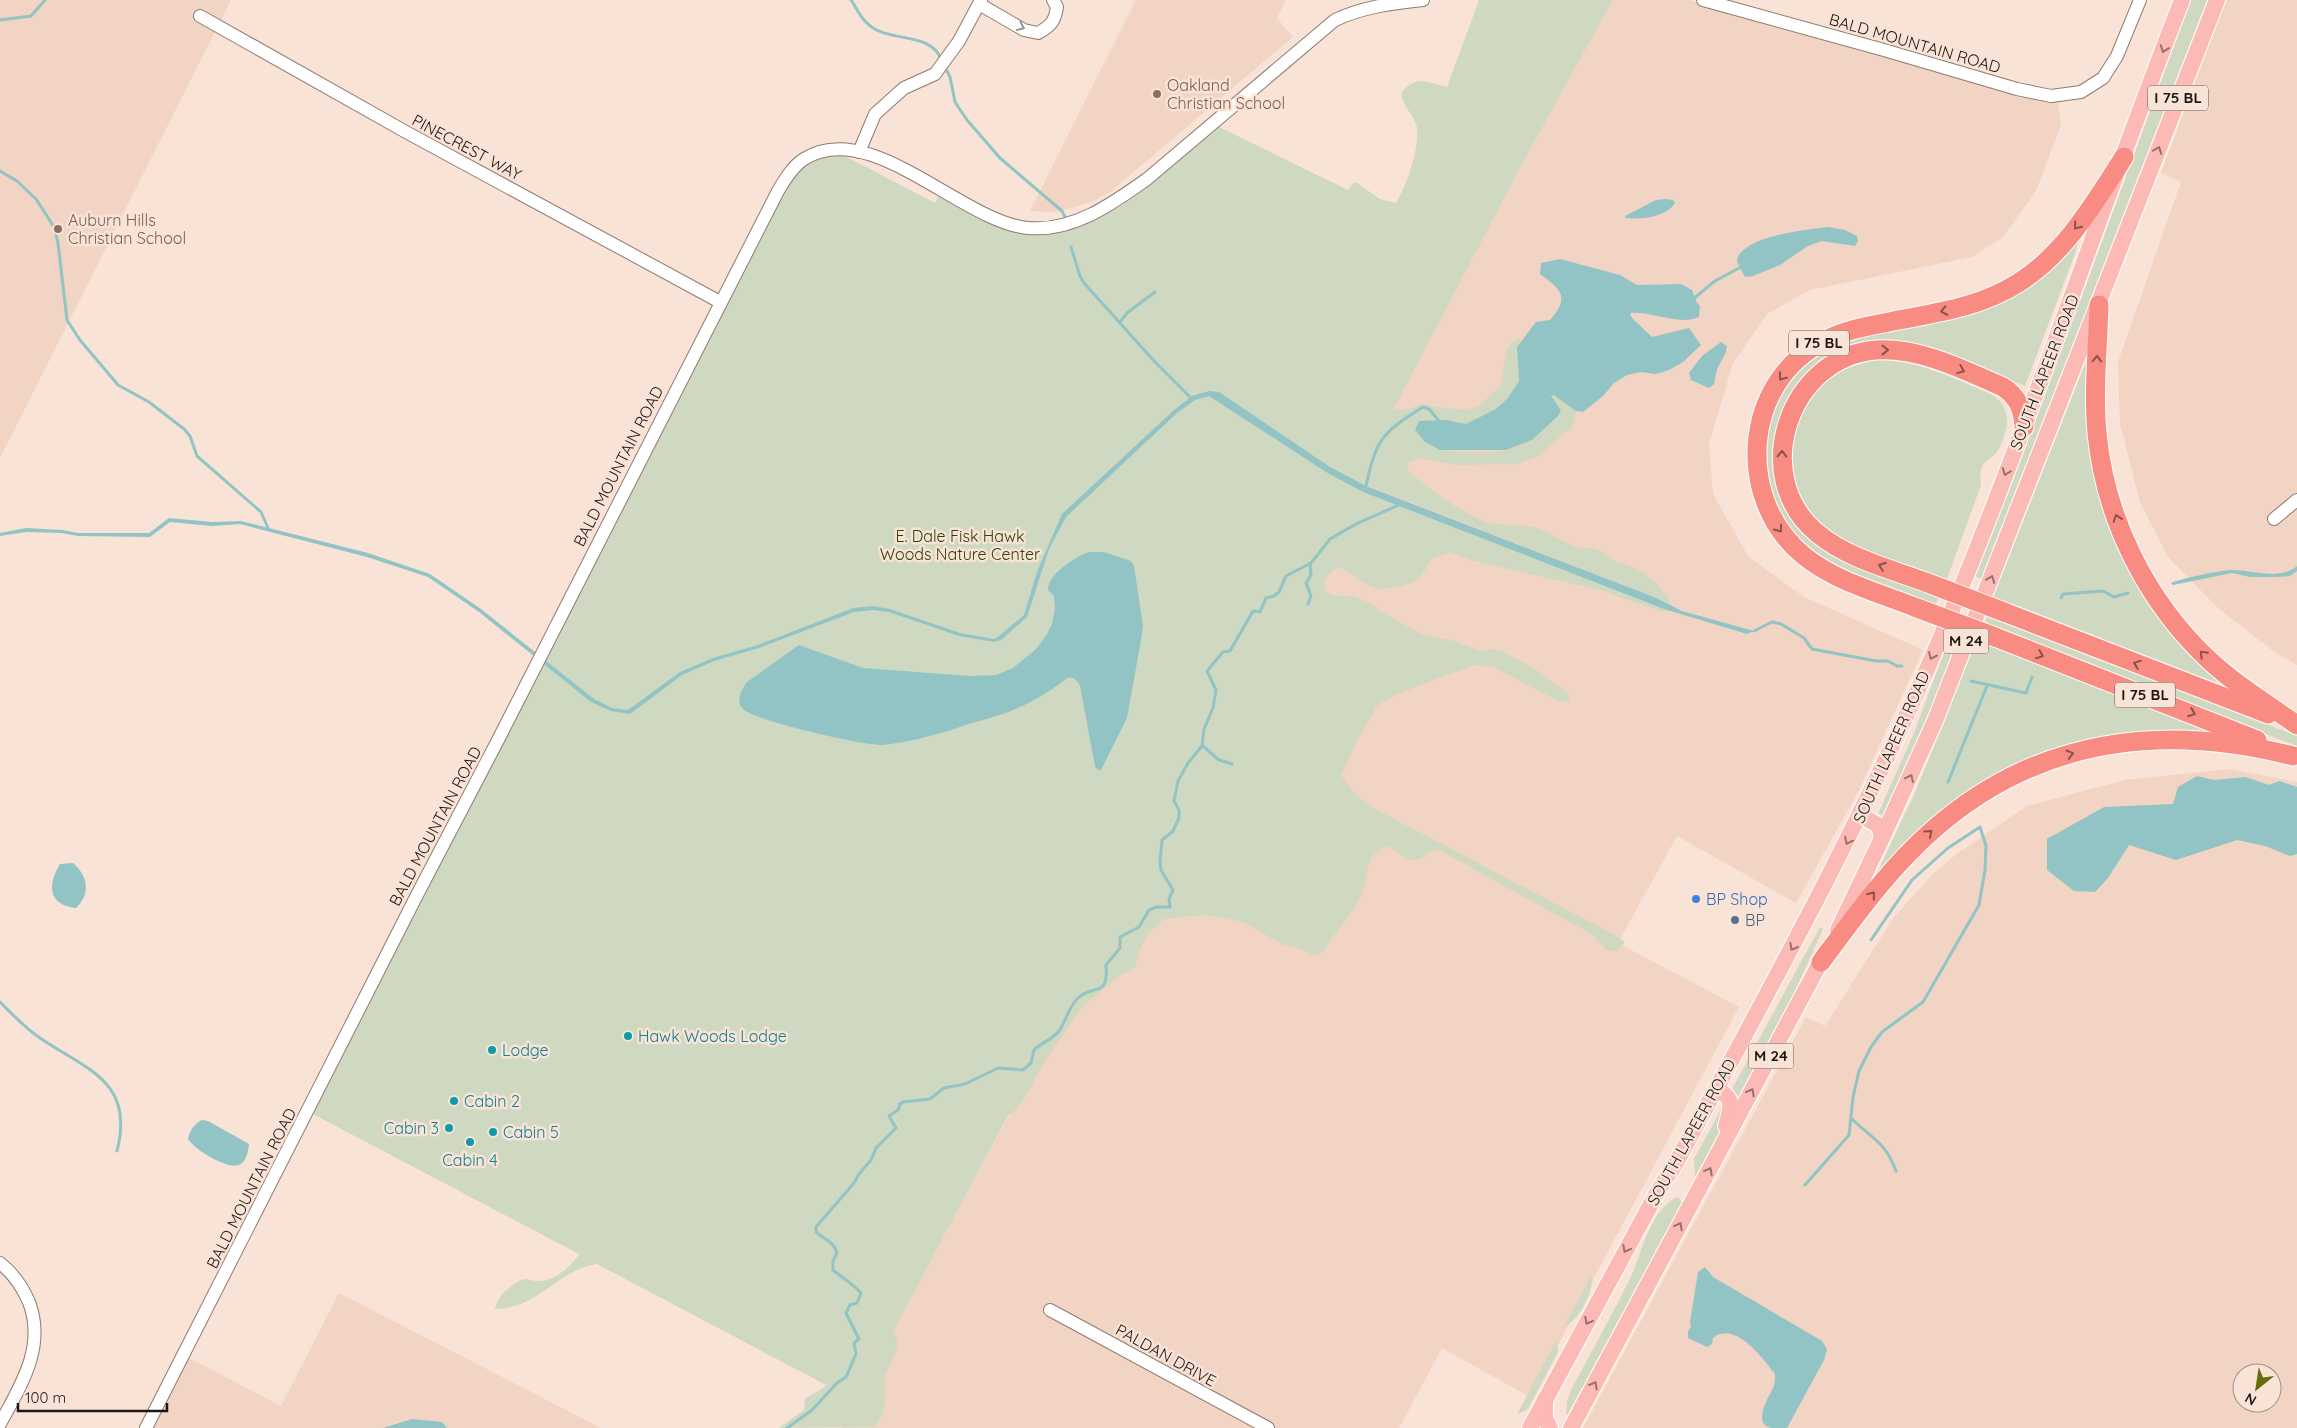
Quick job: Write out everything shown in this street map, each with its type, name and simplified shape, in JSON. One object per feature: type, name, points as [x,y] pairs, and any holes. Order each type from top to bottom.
[{"type":"highway","name":"I 75 BL","points":[[2124,157],[2097,198],[2067,237],[2043,264],[2019,282],[1995,296],[1966,306],[1861,327],[1824,340],[1804,353],[1791,366],[1769,397],[1758,431],[1756,457],[1763,497],[1774,523],[1794,547],[1817,566],[1917,608],[2225,726],[2295,757]]},
{"type":"highway","name":"I 75 BL","points":[[2099,305],[2096,392],[2097,434],[2111,503],[2128,548],[2151,590],[2194,644],[2240,686],[2297,725]]},
{"type":"highway","points":[[2024,427],[2022,411],[2016,398],[2003,387],[1930,358],[1900,351],[1875,350],[1845,358],[1822,372],[1802,392],[1785,430],[1782,459],[1783,475],[1788,490],[1804,520],[1816,532],[1844,551],[2297,725]]},
{"type":"highway","points":[[1822,962],[1883,881],[1933,829],[1988,790],[2036,766],[2085,750],[2121,742],[2160,739],[2225,742],[2295,757]]},
{"type":"main road","name":"SOUTH LAPEER ROAD","points":[[1530,1428],[1812,912],[1861,815],[1943,631],[2024,427],[2182,0]]},
{"type":"main road","name":"SOUTH LAPEER ROAD","points":[[1571,1428],[1822,962],[1882,838],[1934,722],[2217,0]]},
{"type":"main road","points":[[1861,815],[1879,826],[1882,838]]},
{"type":"main road","points":[[1716,1089],[1726,1093],[1731,1107],[1720,1150]]},
{"type":"main road","points":[[1545,1400],[1545,1418],[1550,1428]]},
{"type":"street","points":[[859,152],[875,114],[904,88],[935,74],[959,41],[980,2],[1024,30],[1038,34],[1050,27],[1055,18],[1057,7],[1053,0]]},
{"type":"street","name":"BALD MOUNTAIN ROAD","points":[[146,1428],[720,302],[778,190],[794,168],[804,159],[829,149],[859,152],[904,169],[1007,224],[1028,228],[1050,228],[1071,223],[1114,202],[1147,179],[1335,20],[1372,8],[1423,0]]},
{"type":"street","name":"BALD MOUNTAIN ROAD","points":[[1703,0],[2029,92],[2061,96],[2090,88],[2103,78],[2113,64],[2140,0]]},
{"type":"street","name":"PINECREST WAY","points":[[200,16],[406,132],[720,302]]},
{"type":"street","points":[[2274,519],[2297,500]]},
{"type":"street","points":[[0,1263],[12,1272],[24,1290],[33,1314],[35,1330],[34,1353],[28,1370],[0,1424]]},
{"type":"street","name":"PALDAN DRIVE","points":[[1050,1310],[1268,1428]]},
{"type":"shaded area","name":"Auburn Hills Christian School","points":[[0,0],[231,0],[0,458]]},
{"type":"shaded area","name":"Oakland Christian School","points":[[1136,0],[1286,0],[1277,18],[1293,37],[1110,192],[1091,202],[1072,208],[1053,212],[1030,211]]},
{"type":"shaded area","points":[[1613,0],[1689,0],[1833,41],[2058,100],[2061,125],[2036,191],[2003,237],[1972,257],[1810,290],[1767,314],[1733,363],[1709,444],[1713,494],[1748,556],[1804,597],[1923,650],[1858,792],[1796,903],[1677,836],[1618,943],[1739,1007],[1530,1397],[1442,1348],[1399,1428],[841,1428],[1007,1119],[1219,732],[1521,166]]},
{"type":"shaded area","points":[[2226,0],[2297,0],[2297,665],[2273,651],[2217,607],[2168,557],[2140,502],[2120,424],[2118,362],[2181,182],[2161,173]]},
{"type":"shaded area","points":[[2229,769],[2297,782],[2297,1428],[1583,1428],[1806,1017],[1825,1026],[1894,917],[1932,875],[1958,853],[2027,806],[2125,780]]},
{"type":"shaded area","points":[[339,1293],[601,1428],[152,1428],[189,1358],[281,1406]]},
{"type":"green space","name":"E. Dale Fisk Hawk Woods Nature Center","points":[[1479,0],[1613,0],[1521,166],[1393,410],[1410,409],[1420,404],[1461,410],[1478,407],[1501,385],[1506,354],[1511,342],[1522,338],[1517,347],[1519,381],[1508,398],[1496,409],[1466,424],[1453,420],[1440,450],[1492,452],[1513,448],[1537,434],[1557,416],[1561,410],[1551,397],[1554,395],[1576,411],[1573,426],[1538,456],[1518,464],[1456,465],[1419,458],[1408,463],[1407,470],[1443,498],[1483,521],[1536,528],[1564,542],[1599,551],[1617,562],[1637,569],[1656,582],[1672,607],[1654,597],[1356,481],[1353,486],[1363,492],[1671,610],[1660,611],[1604,591],[1470,560],[1450,552],[1432,559],[1422,575],[1414,582],[1399,587],[1378,589],[1366,584],[1339,567],[1331,571],[1324,583],[1326,591],[1333,595],[1355,597],[1370,603],[1421,634],[1454,641],[1481,651],[1492,649],[1504,652],[1538,671],[1569,694],[1569,702],[1558,701],[1494,667],[1476,665],[1443,676],[1391,697],[1377,706],[1359,737],[1341,775],[1357,795],[1377,810],[1609,932],[1624,941],[1624,944],[1615,951],[1607,950],[1593,935],[1443,852],[1432,850],[1419,859],[1414,860],[1405,857],[1388,846],[1380,850],[1371,859],[1362,893],[1354,909],[1324,951],[1314,955],[1292,946],[1283,945],[1244,922],[1205,915],[1164,919],[1147,935],[1140,949],[1135,967],[1116,978],[1081,1008],[1042,1066],[1017,1109],[1009,1114],[893,1332],[898,1343],[895,1354],[886,1371],[884,1411],[882,1417],[873,1427],[779,1428],[804,1410],[805,1399],[826,1385],[597,1264],[583,1267],[571,1273],[524,1303],[495,1309],[501,1296],[517,1282],[525,1279],[542,1281],[555,1277],[566,1269],[579,1254],[313,1114],[788,185],[804,167],[824,157],[845,156],[935,203],[939,195],[983,220],[1002,228],[1011,231],[1041,234],[1070,229],[1098,219],[1124,204],[1149,186],[1217,126],[1348,190],[1353,183],[1357,183],[1380,199],[1396,203],[1412,165],[1417,142],[1416,124],[1403,101],[1401,93],[1412,83],[1422,81],[1447,87]]},
{"type":"green space","points":[[2191,0],[2207,0],[1982,579],[1975,576],[2081,299]]},
{"type":"green space","points":[[2078,238],[2076,251],[2025,386],[1936,351],[1900,343],[1874,341],[1853,346],[1828,359],[1809,374],[1794,391],[1783,411],[1776,433],[1773,455],[1775,478],[1782,500],[1794,521],[1815,543],[1841,559],[1938,598],[1935,606],[1841,571],[1801,545],[1773,506],[1763,447],[1781,388],[1825,346],[1948,316]]},
{"type":"green space","points":[[1877,360],[1920,366],[1948,376],[1989,393],[1997,398],[2006,412],[2007,420],[2004,436],[1997,452],[1983,465],[1980,475],[1981,485],[1947,579],[1866,550],[1836,535],[1824,527],[1809,511],[1799,493],[1794,474],[1793,453],[1802,413],[1813,395],[1839,372]]},
{"type":"green space","points":[[2085,364],[2092,367],[2109,517],[2217,677],[2215,682],[1993,597]]},
{"type":"green space","points":[[1987,617],[2297,736],[2297,746],[1984,626]]},
{"type":"green space","points":[[1977,639],[2219,731],[2217,736],[2045,756],[1882,873],[1878,871],[1915,793]]},
{"type":"green space","points":[[1946,647],[1954,650],[1925,724],[1883,816],[1878,814],[1914,733]]},
{"type":"green space","points":[[1820,927],[1823,929],[1785,1013],[1695,1177],[1694,1159]]},
{"type":"green space","points":[[1677,1197],[1681,1200],[1681,1206],[1568,1414],[1566,1414],[1567,1401],[1572,1388],[1628,1283],[1652,1224],[1667,1204]]},
{"type":"green space","points":[[1591,1276],[1591,1289],[1584,1305],[1575,1319],[1565,1325]]},
{"type":"green space","points":[[1557,1339],[1558,1352],[1529,1407],[1517,1414]]},
{"type":"water","points":[[1656,200],[1673,200],[1675,203],[1666,212],[1639,218],[1626,218],[1625,216]]},
{"type":"water","points":[[1828,227],[1845,230],[1857,236],[1858,241],[1855,246],[1822,241],[1808,246],[1780,265],[1753,276],[1745,277],[1737,262],[1738,256],[1745,249],[1766,238]]},
{"type":"water","points":[[1560,259],[1620,275],[1637,285],[1681,284],[1692,290],[1700,306],[1699,317],[1683,320],[1630,313],[1632,318],[1652,337],[1689,328],[1701,345],[1683,362],[1669,370],[1656,374],[1641,372],[1627,375],[1614,383],[1603,396],[1583,412],[1576,411],[1554,395],[1551,396],[1561,410],[1558,416],[1532,440],[1506,450],[1440,450],[1425,442],[1415,430],[1419,421],[1446,420],[1466,424],[1496,409],[1508,398],[1519,381],[1517,347],[1536,322],[1550,320],[1560,305],[1561,299],[1557,289],[1540,274],[1541,263]]},
{"type":"water","points":[[1721,342],[1727,346],[1726,352],[1717,369],[1714,384],[1709,388],[1691,380],[1689,373],[1702,356]]},
{"type":"water","points":[[1209,391],[1219,392],[1330,467],[1366,486],[1654,597],[1682,611],[1754,631],[1747,634],[1664,609],[1363,492],[1326,472],[1209,396],[1195,400],[1177,413],[1066,517],[1049,549],[1027,617],[1001,640],[994,642],[959,636],[889,612],[873,610],[854,612],[759,648],[714,661],[682,675],[630,714],[611,711],[591,702],[479,612],[428,577],[367,557],[240,524],[212,526],[170,522],[150,537],[78,536],[62,533],[26,532],[0,536],[0,533],[26,528],[78,533],[149,533],[169,518],[212,522],[241,521],[368,553],[430,574],[481,609],[594,699],[612,708],[628,710],[680,672],[713,658],[758,645],[853,608],[873,606],[890,609],[960,633],[994,639],[1024,615],[1037,572],[1062,514],[1174,410],[1192,396]]},
{"type":"water","points":[[1089,552],[1104,552],[1131,561],[1134,566],[1143,626],[1127,718],[1101,770],[1098,770],[1095,766],[1080,686],[1072,678],[1067,678],[1050,691],[1003,714],[930,736],[883,745],[855,741],[788,726],[752,714],[741,706],[740,695],[747,682],[799,645],[863,668],[970,676],[996,675],[1013,668],[1036,649],[1052,624],[1055,609],[1054,596],[1048,590],[1052,578],[1070,562]]},
{"type":"water","points":[[2297,566],[2297,571],[2290,576],[2250,577],[2232,573],[2173,585],[2171,583],[2220,571],[2241,570],[2274,574],[2282,573]]},
{"type":"water","points":[[2197,776],[2214,780],[2245,777],[2269,785],[2279,781],[2297,787],[2297,854],[2290,856],[2265,846],[2237,840],[2176,860],[2129,845],[2108,878],[2095,892],[2074,891],[2047,870],[2047,839],[2104,807],[2173,804],[2178,787]]},
{"type":"water","points":[[73,863],[82,874],[86,885],[84,897],[76,908],[60,903],[55,898],[52,886],[60,864]]},
{"type":"water","points":[[202,1120],[208,1121],[249,1144],[247,1156],[242,1163],[234,1166],[219,1162],[191,1143],[188,1139],[190,1133],[195,1125]]},
{"type":"water","points":[[1705,1267],[1713,1277],[1822,1341],[1827,1349],[1824,1360],[1787,1428],[1771,1428],[1762,1421],[1766,1402],[1774,1386],[1775,1374],[1756,1351],[1739,1338],[1730,1334],[1721,1334],[1713,1338],[1712,1344],[1707,1347],[1688,1338],[1698,1272]]},
{"type":"water","points":[[412,1419],[442,1422],[447,1428],[383,1428]]},
{"type":"waterway","points":[[0,20],[31,16],[45,0]]},
{"type":"waterway","points":[[851,0],[860,15],[875,29],[927,44],[935,50],[941,59]]},
{"type":"waterway","points":[[945,67],[950,77],[955,102],[967,120],[1000,158],[1062,211],[1065,217]]},
{"type":"waterway","points":[[0,171],[17,181],[36,199],[54,227],[58,243],[67,320],[80,340],[118,385],[149,402],[184,429],[190,436],[197,456],[261,512],[268,528]]},
{"type":"waterway","points":[[1071,247],[1084,283],[1155,362],[1190,397]]},
{"type":"waterway","points":[[1693,299],[1715,281],[1741,267]]},
{"type":"waterway","points":[[1120,322],[1127,313],[1155,292]]},
{"type":"waterway","points":[[1366,486],[1378,447],[1390,431],[1423,407],[1429,409],[1439,421]]},
{"type":"waterway","points":[[787,1428],[812,1410],[837,1383],[846,1377],[856,1354],[854,1343],[859,1339],[846,1313],[850,1305],[857,1303],[861,1293],[833,1270],[833,1261],[837,1253],[836,1249],[816,1232],[816,1227],[854,1183],[871,1160],[876,1148],[896,1128],[889,1116],[898,1110],[903,1102],[930,1099],[944,1088],[965,1084],[998,1068],[1023,1070],[1031,1063],[1034,1050],[1059,1031],[1072,1005],[1078,998],[1083,994],[1102,987],[1105,983],[1106,965],[1120,948],[1120,937],[1139,927],[1149,910],[1157,907],[1170,907],[1169,899],[1173,890],[1161,870],[1162,840],[1173,831],[1179,818],[1179,810],[1174,801],[1178,781],[1188,763],[1202,746],[1204,729],[1213,708],[1216,690],[1207,671],[1223,652],[1230,651],[1253,611],[1260,612],[1266,598],[1274,596],[1279,592],[1286,576],[1311,563],[1330,539],[1356,524],[1399,505]]},
{"type":"waterway","points":[[1308,604],[1311,596],[1306,583],[1311,575],[1310,563]]},
{"type":"waterway","points":[[2061,598],[2063,594],[2103,591],[2114,597],[2128,593]]},
{"type":"waterway","points":[[1754,631],[1772,622],[1781,624],[1804,638],[1812,649],[1876,661],[1888,661],[1897,666],[1902,666]]},
{"type":"waterway","points":[[1971,681],[2026,693],[2032,677]]},
{"type":"waterway","points":[[1948,782],[1987,686]]},
{"type":"waterway","points":[[1203,746],[1219,760],[1232,764]]},
{"type":"waterway","points":[[1805,1185],[1849,1135],[1853,1097],[1859,1071],[1871,1047],[1882,1032],[1923,1002],[1979,905],[1985,870],[1986,846],[1980,827],[1948,848],[1912,880],[1871,940]]},
{"type":"waterway","points":[[0,1002],[35,1034],[90,1069],[103,1080],[113,1093],[119,1108],[121,1127],[117,1151]]},
{"type":"waterway","points":[[1851,1118],[1877,1141],[1887,1153],[1896,1171]]},
{"type":"place","name":"Oakland Christian School","points":[[1157,94]]},
{"type":"place","name":"Auburn Hills Christian School","points":[[58,229]]},
{"type":"place","name":"BP Shop","points":[[1696,899]]},
{"type":"place","name":"BP","points":[[1735,920]]},
{"type":"place","name":"Hawk Woods Lodge","points":[[628,1036]]},
{"type":"place","name":"Lodge","points":[[492,1050]]},
{"type":"place","name":"Cabin 2","points":[[454,1101]]},
{"type":"place","name":"Cabin 3","points":[[449,1128]]},
{"type":"place","name":"Cabin 5","points":[[493,1132]]},
{"type":"place","name":"Cabin 4","points":[[470,1142]]}]
